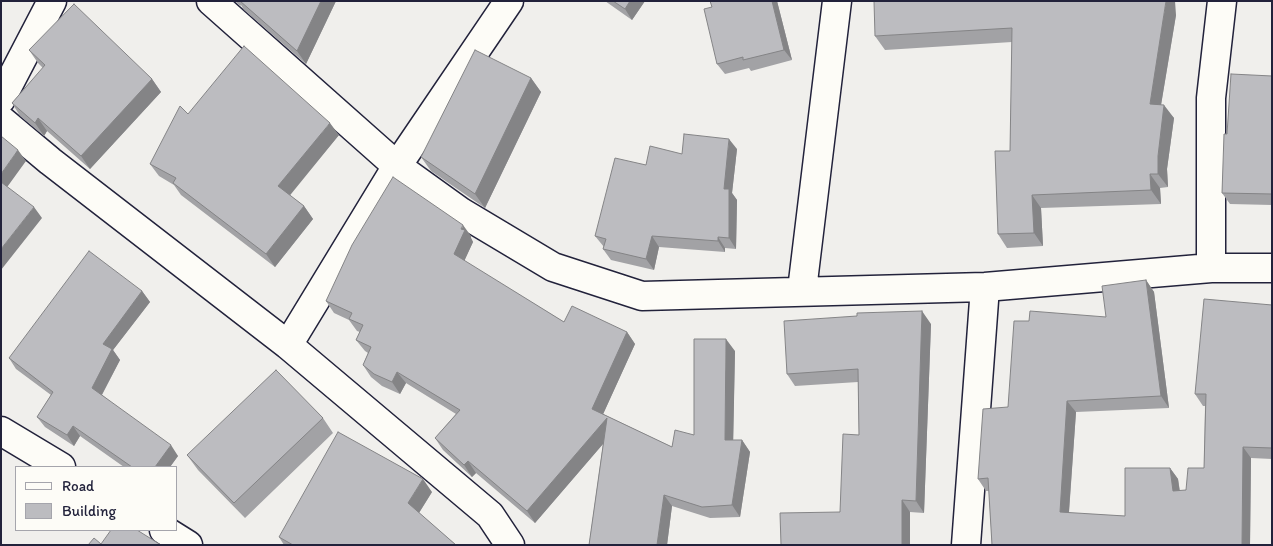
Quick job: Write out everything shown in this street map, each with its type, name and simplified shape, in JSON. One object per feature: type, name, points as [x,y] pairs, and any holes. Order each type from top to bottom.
[{"type":"street","points":[[1,99],[52,1]]},
{"type":"street","points":[[211,1],[397,166],[461,212],[553,267],[642,296],[802,290],[985,287],[1211,268],[1272,268]]},
{"type":"street","points":[[288,345],[397,166],[509,1]]},
{"type":"street","points":[[802,290],[837,1]]},
{"type":"street","points":[[1211,268],[1211,98],[1222,1]]},
{"type":"street","points":[[1,120],[50,161],[288,345],[490,515],[510,545]]},
{"type":"street","points":[[966,545],[985,287]]},
{"type":"street","points":[[1,431],[59,466]]},
{"type":"building","points":[[240,1],[321,1],[297,51]]},
{"type":"building","points":[[613,1],[630,1],[625,9]]},
{"type":"building","points":[[710,1],[772,1],[784,50],[743,60],[743,57],[717,64],[704,9],[712,7]]},
{"type":"building","points":[[874,1],[1166,1],[1150,104],[1164,105],[1158,156],[1158,174],[1150,174],[1151,190],[1032,195],[1034,233],[998,234],[995,151],[1010,151],[1012,28],[875,36]]},
{"type":"building","points":[[74,4],[152,79],[81,156],[38,118],[35,123],[12,103],[45,65],[29,50]]},
{"type":"building","points":[[244,46],[330,123],[278,186],[304,206],[266,254],[173,183],[176,178],[150,164],[180,106],[188,114]]},
{"type":"building","points":[[475,50],[531,78],[475,194],[421,157]]},
{"type":"building","points":[[1231,74],[1272,76],[1272,194],[1222,193],[1224,134],[1227,134]]},
{"type":"building","points":[[684,134],[729,139],[724,189],[729,189],[729,238],[718,237],[718,241],[652,236],[646,259],[603,249],[606,239],[595,236],[615,158],[646,165],[650,146],[682,154]]},
{"type":"building","points":[[1,136],[18,150],[1,174]]},
{"type":"building","points":[[393,177],[463,225],[461,229],[465,230],[454,254],[564,322],[572,306],[627,332],[592,409],[672,447],[675,430],[694,435],[694,339],[726,339],[725,440],[742,440],[732,505],[702,507],[664,495],[657,545],[589,545],[607,418],[527,511],[468,461],[464,465],[435,438],[460,410],[397,372],[392,382],[374,374],[363,365],[371,347],[356,340],[363,325],[349,319],[352,313],[326,301],[352,245]]},
{"type":"building","points":[[1,182],[34,207],[1,249]]},
{"type":"building","points":[[89,251],[142,291],[103,344],[112,349],[92,388],[171,445],[156,466],[131,466],[73,426],[67,435],[37,417],[53,392],[9,358]]},
{"type":"building","points":[[1146,280],[1161,396],[1067,401],[1060,512],[1125,516],[1125,468],[1170,468],[1173,491],[1186,490],[1188,468],[1204,468],[1206,394],[1195,394],[1204,299],[1272,305],[1272,448],[1243,447],[1242,545],[992,545],[988,478],[978,479],[983,409],[1008,407],[1014,321],[1029,321],[1030,311],[1106,317],[1102,286]]},
{"type":"building","points":[[922,311],[916,501],[902,500],[902,545],[781,545],[780,513],[840,512],[843,434],[859,435],[858,369],[787,374],[784,321],[857,316],[857,313]]},
{"type":"building","points":[[276,370],[323,418],[234,503],[187,455]]},
{"type":"building","points":[[338,432],[423,479],[408,503],[456,545],[293,545],[279,537]]},
{"type":"building","points":[[110,531],[139,531],[161,545],[88,545],[94,538],[101,544]]}]
